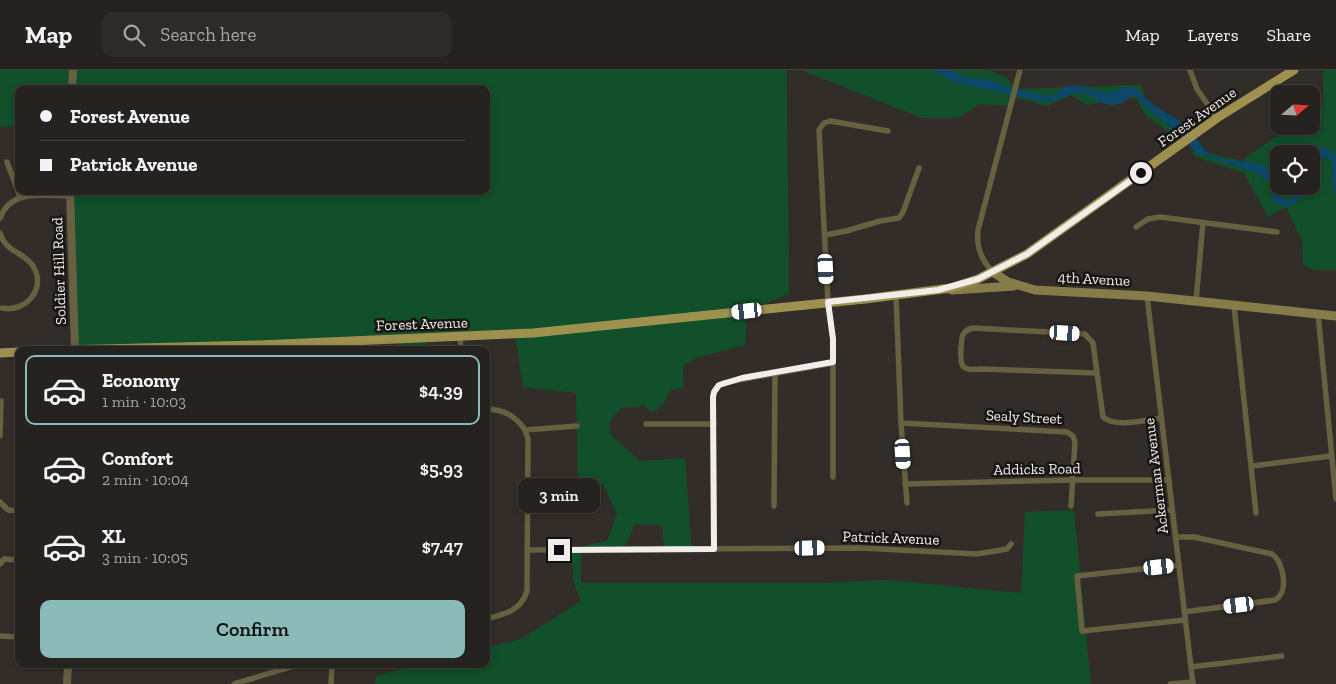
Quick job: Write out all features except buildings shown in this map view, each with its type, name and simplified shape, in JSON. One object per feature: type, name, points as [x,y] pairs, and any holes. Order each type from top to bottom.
[{"type":"main road","name":"Forest Avenue","points":[[993,272],[1039,246],[1208,124],[1294,70]]},
{"type":"main road","name":"4th Avenue","points":[[993,272],[1016,286],[1035,290],[1147,296],[1336,316]]},
{"type":"main road","points":[[938,290],[964,284],[993,272]]},
{"type":"main road","points":[[828,302],[938,290],[1016,286]]},
{"type":"main road","name":"Forest Avenue","points":[[330,346],[460,336],[533,333],[828,302]]},
{"type":"main road","points":[[0,353],[15,352]]},
{"type":"street","points":[[72,85],[73,70]]},
{"type":"street","points":[[993,272],[980,254],[978,230],[1020,70]]},
{"type":"street","points":[[1190,70],[1197,90],[1218,118]]},
{"type":"street","points":[[833,477],[833,339],[828,302],[819,130],[822,124],[830,121],[888,131]]},
{"type":"street","points":[[7,162],[15,184]]},
{"type":"street","points":[[825,235],[846,231],[874,222],[900,218],[919,168]]},
{"type":"street","points":[[0,218],[9,203],[20,197],[53,195]]},
{"type":"street","name":"Soldier Hill Road","points":[[70,195],[75,346]]},
{"type":"street","points":[[1136,228],[1142,222],[1154,218],[1203,222],[1277,232]]},
{"type":"street","points":[[1196,301],[1203,222]]},
{"type":"street","points":[[0,233],[5,244],[33,266],[37,282],[35,293],[27,303],[17,308],[2,308]]},
{"type":"street","points":[[896,295],[901,424],[907,503]]},
{"type":"street","name":"Ackerman Avenue","points":[[1147,296],[1193,683]]},
{"type":"street","points":[[1234,306],[1256,513]]},
{"type":"street","points":[[1318,314],[1336,499]]},
{"type":"street","points":[[1097,373],[970,370],[962,364],[964,333],[973,328],[1085,334],[1093,343],[1097,373],[1101,414],[1105,419],[1130,422],[1162,418]]},
{"type":"street","points":[[460,336],[461,346]]},
{"type":"street","points":[[714,549],[714,392],[719,385],[733,380],[833,362]]},
{"type":"street","points":[[774,506],[775,372]]},
{"type":"street","points":[[0,436],[1,401]]},
{"type":"street","points":[[490,410],[506,413],[518,421],[525,430],[528,439],[528,584],[522,602],[513,611],[490,618]]},
{"type":"street","points":[[646,424],[714,424]]},
{"type":"street","name":"Sealy Street","points":[[901,424],[1068,432],[1073,436],[1075,442],[1071,506]]},
{"type":"street","points":[[525,430],[577,426]]},
{"type":"street","points":[[1252,466],[1332,456]]},
{"type":"street","name":"Addicks Road","points":[[905,484],[1169,480]]},
{"type":"street","points":[[0,502],[8,510],[15,511]]},
{"type":"street","points":[[1098,514],[1172,510]]},
{"type":"street","points":[[1176,537],[1194,537],[1272,554],[1280,564],[1284,589],[1282,596],[1276,600],[1184,612]]},
{"type":"street","name":"Patrick Avenue","points":[[527,550],[861,548],[977,554],[1008,549],[1011,544]]},
{"type":"street","points":[[0,564],[4,559],[15,560]]},
{"type":"street","points":[[1179,564],[1077,576],[1082,632],[1185,620]]},
{"type":"street","points":[[0,636],[15,636]]},
{"type":"street","points":[[1191,667],[1282,656]]},
{"type":"street","points":[[67,684],[68,668]]},
{"type":"street","points":[[234,684],[287,668]]},
{"type":"street","points":[[332,668],[332,684]]},
{"type":"street","points":[[1170,684],[1193,683]]},
{"type":"green space","points":[[0,70],[787,70],[789,294],[747,311],[745,345],[695,358],[683,366],[684,388],[670,390],[662,406],[652,411],[643,406],[621,408],[609,423],[611,435],[640,461],[685,458],[692,550],[664,550],[662,526],[635,524],[624,550],[581,550],[581,583],[825,583],[887,580],[1021,593],[1025,512],[1074,510],[1091,684],[375,684],[376,676],[407,668],[490,668],[490,647],[521,639],[581,601],[573,581],[573,570],[569,557],[577,547],[607,541],[617,514],[603,484],[578,487],[576,393],[523,387],[515,334],[427,338],[427,346],[398,346],[398,339],[172,346],[75,346],[70,195],[490,195],[490,85],[15,85],[15,126],[0,127]]},
{"type":"green space","points":[[801,70],[989,70],[1007,78],[1015,89],[1141,85],[1146,101],[1181,131],[1175,136],[1146,116],[1136,98],[1124,98],[1087,105],[1072,95],[1047,106],[1014,97],[1010,106],[980,104],[958,118],[922,118]]},
{"type":"green space","points":[[1323,70],[1336,70],[1336,270],[1315,270],[1303,265],[1302,241],[1286,207],[1268,217],[1244,173],[1196,157],[1192,152],[1198,148],[1199,150],[1241,161],[1279,135],[1320,135],[1320,107],[1323,105]]},
{"type":"water","points":[[933,70],[950,70],[966,78],[990,80],[1004,86],[1047,97],[1055,95],[1064,88],[1075,85],[1107,93],[1130,87],[1140,92],[1150,102],[1188,128],[1210,154],[1224,159],[1250,162],[1266,167],[1270,170],[1270,188],[1267,181],[1257,173],[1195,152],[1181,135],[1135,96],[1130,96],[1126,101],[1115,105],[1103,103],[1092,97],[1088,92],[1071,94],[1046,102],[952,82]]},
{"type":"water","points":[[1320,147],[1336,155],[1336,195],[1333,186],[1331,158],[1320,159]]},
{"type":"water","points":[[1272,195],[1281,195],[1282,199],[1286,201],[1295,195],[1302,195],[1300,199],[1288,207],[1275,203]]},
{"type":"waterway","points":[[1038,94],[1059,93]]},
{"type":"waterway","points":[[1073,93],[1091,95]]},
{"type":"route","points":[[559,550],[714,549],[713,397],[719,385],[742,378],[833,362],[833,339],[828,302],[938,290],[951,288],[978,279],[1027,254],[1141,173]]}]
